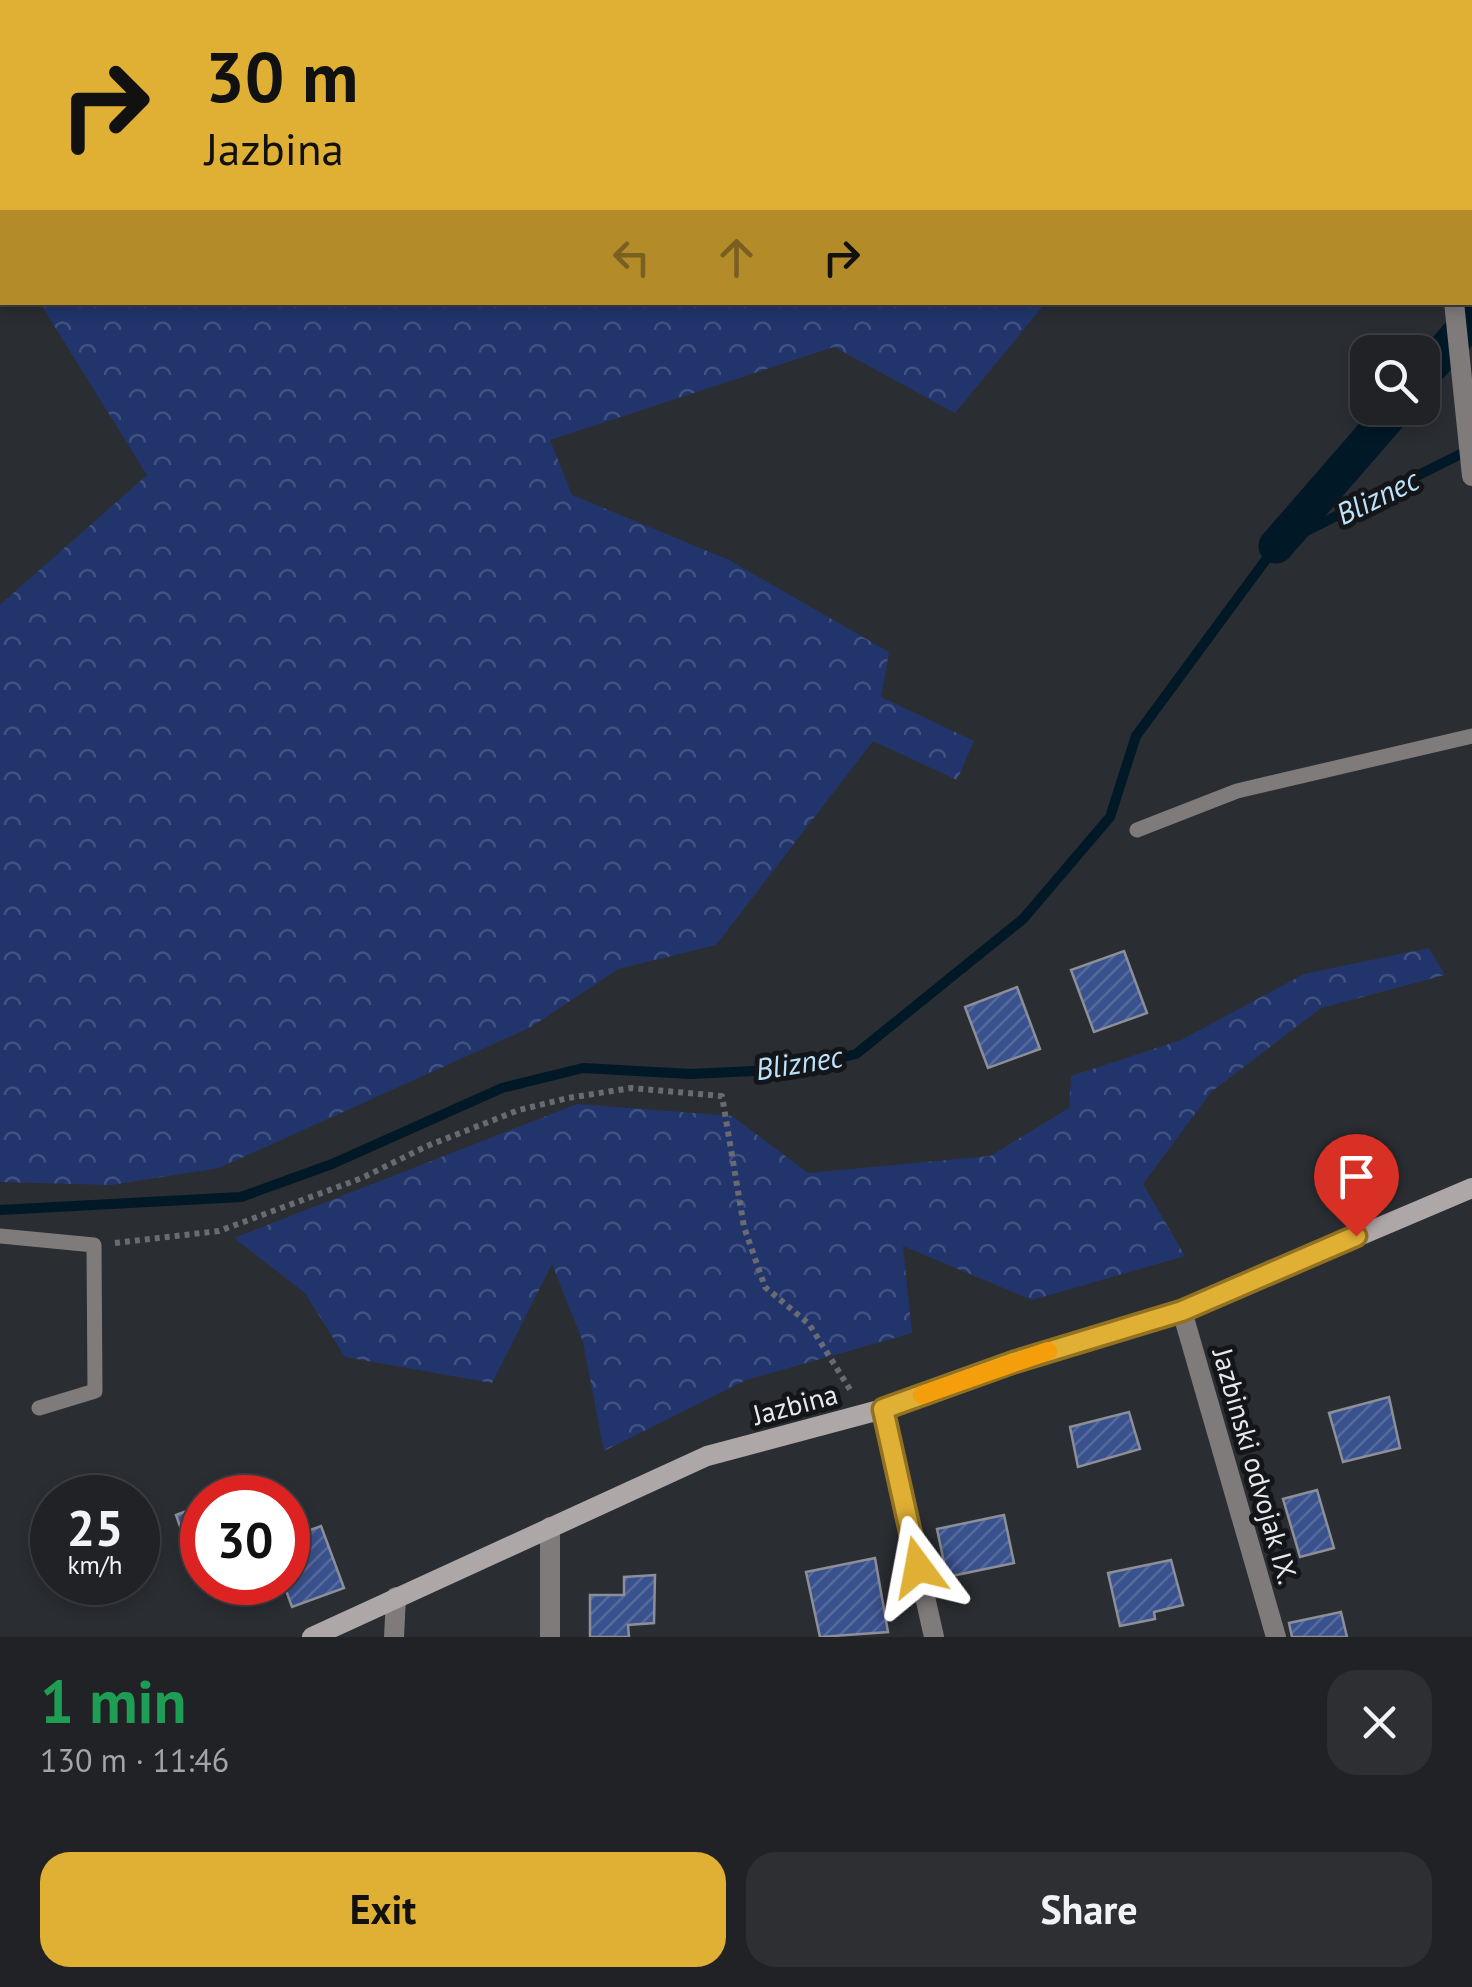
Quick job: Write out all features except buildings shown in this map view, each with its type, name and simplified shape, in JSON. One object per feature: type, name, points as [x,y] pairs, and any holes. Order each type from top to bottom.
[{"type":"street","points":[[1454,305],[1470,469]]},
{"type":"street","name":"Jazbina","points":[[312,1637],[707,1456],[883,1409],[1014,1362],[1182,1311],[1472,1188]]},
{"type":"street","name":"Jazbinski odvojak IX.","points":[[1182,1311],[1276,1637]]},
{"type":"street","points":[[883,1409],[934,1637]]},
{"type":"street","points":[[550,1527],[550,1637]]},
{"type":"street","points":[[394,1637],[396,1598]]},
{"type":"lane","points":[[1137,830],[1237,791],[1472,736]]},
{"type":"lane","points":[[0,1236],[94,1244],[95,1392],[39,1408]]},
{"type":"path","points":[[94,1244],[171,1240],[219,1231],[362,1178],[427,1146],[520,1110],[568,1098],[631,1088],[722,1096],[744,1227],[765,1287],[809,1324],[852,1394]]},
{"type":"green space","points":[[41,305],[1047,305],[955,413],[834,347],[550,440],[572,495],[729,560],[889,652],[881,697],[974,741],[957,780],[873,741],[716,945],[618,969],[531,1027],[219,1168],[111,1185],[0,1182],[0,605],[147,475]]},
{"type":"green space","points":[[1429,948],[1445,975],[1321,1008],[1211,1092],[1143,1184],[1185,1256],[1032,1300],[903,1246],[912,1333],[746,1380],[604,1451],[583,1342],[552,1264],[492,1383],[345,1357],[305,1293],[234,1238],[577,1104],[732,1116],[808,1173],[990,1156],[1069,1108],[1071,1076],[1181,1040],[1304,974]]},
{"type":"waterway","points":[[1440,355],[1472,319]]},
{"type":"waterway","points":[[1276,546],[1381,425]]},
{"type":"waterway","name":"Bliznec","points":[[0,1210],[241,1197],[332,1164],[502,1088],[583,1068],[691,1074],[794,1069],[856,1054],[1023,919],[1110,817],[1136,736],[1276,546],[1471,449]]},
{"type":"slow traffic","points":[[922,1395],[1048,1351]]},
{"type":"route","points":[[918,1567],[883,1409],[1014,1362],[1182,1311],[1356,1236]]}]
